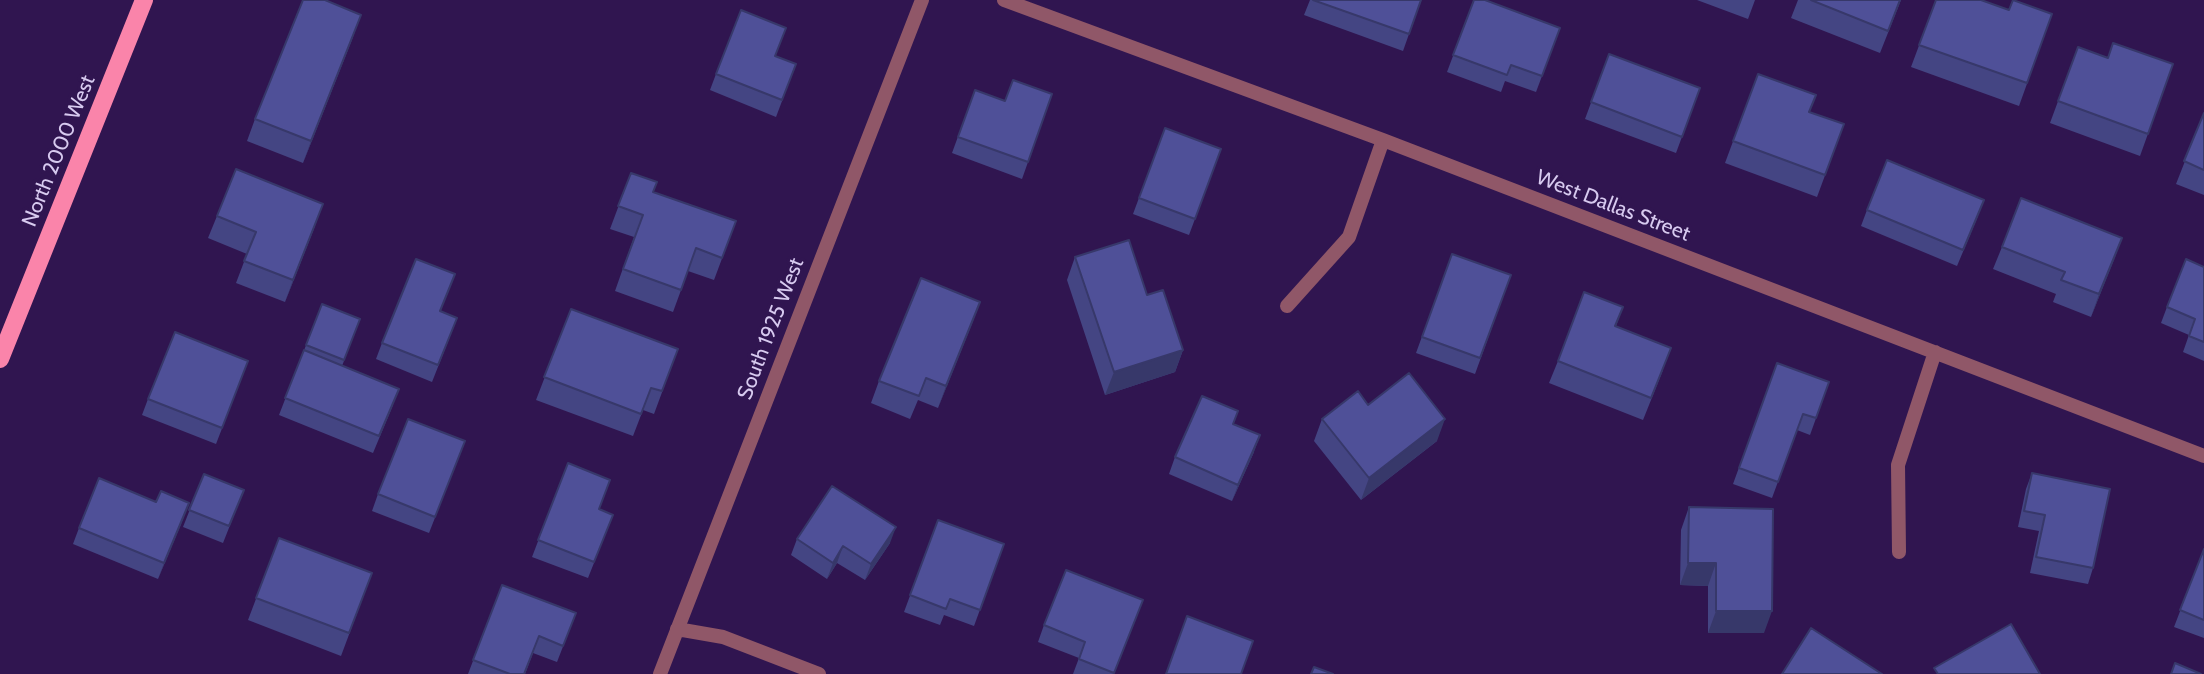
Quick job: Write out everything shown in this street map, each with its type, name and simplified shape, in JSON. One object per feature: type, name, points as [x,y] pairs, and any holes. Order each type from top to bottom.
[{"type":"main road","name":"North 2000 West","points":[[0,359],[144,0]]},
{"type":"street","name":"South 1925 West","points":[[660,674],[922,0]]},
{"type":"street","name":"West Dallas Street","points":[[1004,0],[1383,140],[2204,456]]},
{"type":"street","points":[[1287,306],[1349,237],[1383,140]]},
{"type":"street","points":[[1899,552],[1898,465],[1935,352]]},
{"type":"street","points":[[677,629],[723,637],[819,674]]},
{"type":"building","points":[[303,0],[325,0],[361,15],[311,141],[255,119]]},
{"type":"building","points":[[1313,0],[1421,0],[1409,34]]},
{"type":"building","points":[[1474,0],[1485,0],[1560,28],[1542,76],[1511,65],[1507,75],[1453,55]]},
{"type":"building","points":[[1811,0],[1900,0],[1888,31]]},
{"type":"building","points":[[1936,0],[1981,0],[2009,10],[2013,0],[2052,14],[2027,83],[1919,45]]},
{"type":"building","points":[[741,10],[786,28],[775,56],[796,64],[782,100],[716,74]]},
{"type":"building","points":[[2113,43],[2173,64],[2148,134],[2058,101],[2078,47],[2108,58]]},
{"type":"building","points":[[1609,54],[1700,88],[1682,137],[1591,102]]},
{"type":"building","points":[[1758,74],[1816,95],[1809,112],[1844,124],[1825,175],[1733,141]]},
{"type":"building","points":[[1013,80],[1052,94],[1028,162],[958,137],[975,90],[1005,101]]},
{"type":"building","points":[[2204,113],[2204,170],[2184,161]]},
{"type":"building","points":[[1165,128],[1221,149],[1195,219],[1139,198]]},
{"type":"building","points":[[1887,160],[1984,200],[1963,250],[1867,210]]},
{"type":"building","points":[[236,169],[323,204],[293,280],[244,261],[256,232],[217,216]]},
{"type":"building","points":[[631,173],[657,182],[653,192],[736,221],[722,258],[696,248],[681,290],[623,269],[643,215],[618,206]]},
{"type":"building","points":[[2021,198],[2122,238],[2099,294],[2061,280],[2065,272],[2002,247]]},
{"type":"building","points":[[1129,240],[1147,295],[1163,290],[1183,350],[1114,372],[1075,257]]},
{"type":"building","points":[[1452,254],[1511,275],[1480,358],[1422,337]]},
{"type":"building","points":[[416,259],[455,274],[440,311],[457,318],[438,365],[382,343]]},
{"type":"building","points":[[2186,259],[2204,267],[2204,342],[2189,336],[2195,319],[2167,307]]},
{"type":"building","points":[[921,278],[980,302],[946,386],[926,378],[919,396],[879,381]]},
{"type":"building","points":[[1584,292],[1623,307],[1615,326],[1671,348],[1651,398],[1558,361]]},
{"type":"building","points":[[322,304],[360,319],[344,360],[306,345]]},
{"type":"building","points":[[571,309],[678,349],[662,391],[651,388],[641,414],[544,377]]},
{"type":"building","points":[[175,332],[248,361],[222,428],[148,399]]},
{"type":"building","points":[[304,350],[399,389],[379,436],[285,398]]},
{"type":"building","points":[[1777,363],[1829,382],[1816,418],[1803,414],[1778,482],[1739,468]]},
{"type":"building","points":[[1409,373],[1445,419],[1369,478],[1322,419],[1358,391],[1368,405]]},
{"type":"building","points":[[1202,396],[1238,411],[1233,424],[1260,435],[1238,485],[1175,457]]},
{"type":"building","points":[[408,419],[465,441],[435,517],[378,494]]},
{"type":"building","points":[[568,463],[610,480],[599,509],[613,515],[594,562],[538,540]]},
{"type":"building","points":[[2032,473],[2110,489],[2093,568],[2036,557],[2045,515],[2024,511]]},
{"type":"building","points":[[204,474],[244,490],[229,526],[189,510]]},
{"type":"building","points":[[99,478],[156,502],[161,491],[189,503],[164,563],[79,528]]},
{"type":"building","points":[[832,486],[896,527],[871,564],[843,546],[833,563],[797,539]]},
{"type":"building","points":[[1689,507],[1773,509],[1772,611],[1716,611],[1716,563],[1688,563]]},
{"type":"building","points":[[938,520],[1004,544],[980,610],[950,599],[946,609],[910,595]]},
{"type":"building","points":[[279,538],[372,573],[349,633],[256,598]]},
{"type":"building","points":[[2204,549],[2204,620],[2180,610]]},
{"type":"building","points":[[1066,570],[1143,600],[1114,673],[1079,659],[1085,642],[1044,625]]},
{"type":"building","points":[[502,585],[576,613],[563,646],[539,636],[524,674],[510,674],[473,660]]},
{"type":"building","points":[[1187,616],[1253,641],[1241,674],[1166,674]]},
{"type":"building","points":[[2011,624],[2040,674],[1938,674],[1934,668]]},
{"type":"building","points":[[1811,628],[1882,674],[1782,674]]},
{"type":"building","points":[[2175,663],[2201,674],[2171,674]]},
{"type":"building","points":[[1314,667],[1333,674],[1311,674]]}]
